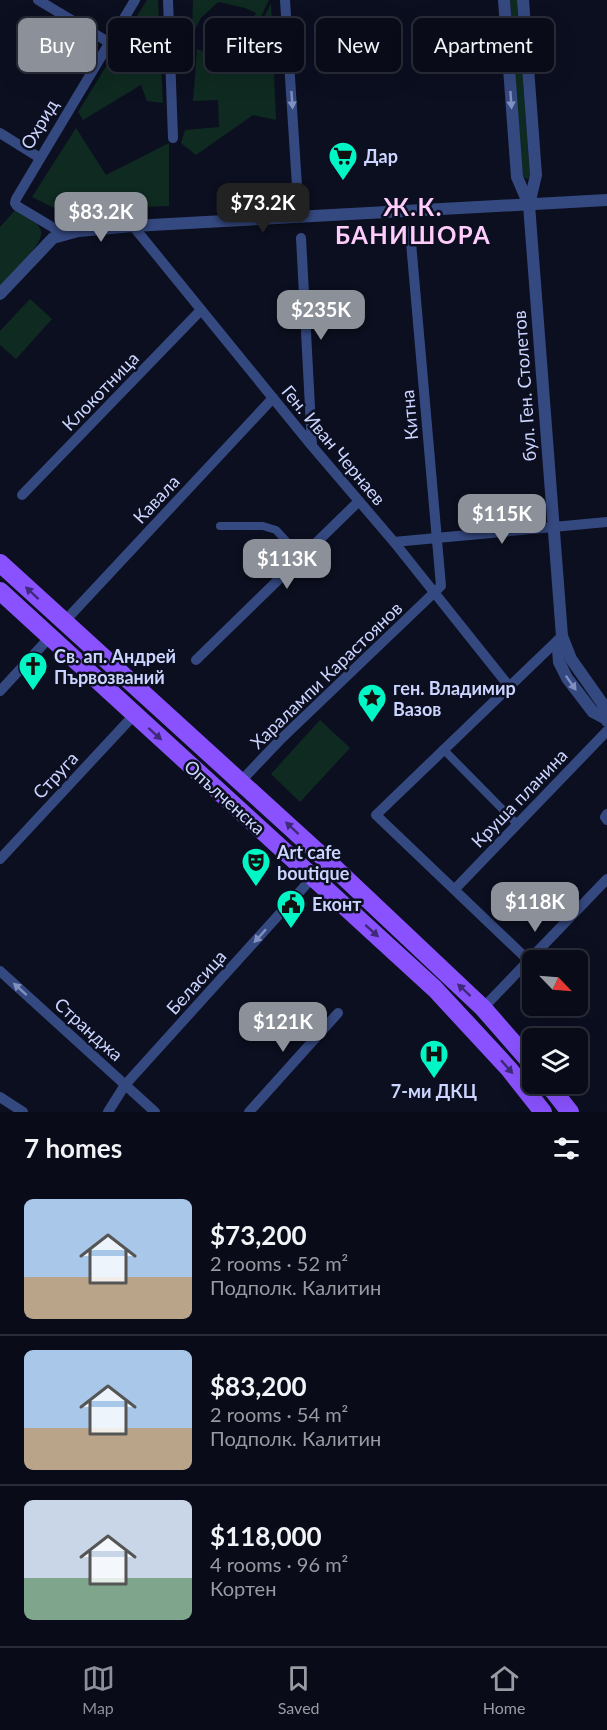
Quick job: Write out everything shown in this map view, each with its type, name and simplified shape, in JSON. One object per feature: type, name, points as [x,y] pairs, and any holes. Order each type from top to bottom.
[{"type":"main road","name":"Опълченска","points":[[0,563],[241,781],[483,1008],[522,1053]]},
{"type":"main road","name":"Опълченска","points":[[0,591],[435,989],[509,1069],[543,1112]]},
{"type":"main road","points":[[556,1094],[570,1112]]},
{"type":"street","points":[[38,0],[108,42]]},
{"type":"street","name":"Охрид","points":[[125,18],[135,0]]},
{"type":"street","points":[[168,0],[173,138]]},
{"type":"street","points":[[285,0],[299,217]]},
{"type":"street","name":"бул. Ген. Столетов","points":[[504,0],[517,177],[529,205]]},
{"type":"street","name":"бул. Ген. Столетов","points":[[523,0],[536,175],[529,205],[561,636],[558,649],[559,662],[567,678],[593,712],[607,724]]},
{"type":"street","name":"Охрид","points":[[64,234],[15,203],[108,46]]},
{"type":"street","points":[[0,134],[40,158]]},
{"type":"street","points":[[0,294],[54,238],[90,229],[607,200]]},
{"type":"street","name":"Ген. Иван Чернаев","points":[[133,226],[312,446],[394,542],[508,686]]},
{"type":"street","name":"Китна","points":[[410,231],[441,586],[434,592]]},
{"type":"street","points":[[301,238],[312,446]]},
{"type":"street","name":"Клокотница","points":[[22,495],[201,310]]},
{"type":"street","name":"Кавала","points":[[64,622],[273,398]]},
{"type":"street","points":[[196,660],[359,501]]},
{"type":"street","points":[[394,542],[607,522]]},
{"type":"street","points":[[220,526],[263,526],[276,530],[301,557]]},
{"type":"street","name":"Харалампи Карастоянов","points":[[241,781],[295,725],[434,592]]},
{"type":"street","points":[[522,953],[376,814],[561,636]]},
{"type":"street","points":[[0,691],[50,637]]},
{"type":"street","name":"Струга","points":[[0,859],[134,715]]},
{"type":"street","name":"Круша планина","points":[[454,889],[517,824],[607,724]]},
{"type":"street","points":[[443,749],[517,824]]},
{"type":"street","points":[[607,814],[605,817],[607,820]]},
{"type":"street","name":"Беласица","points":[[108,1112],[125,1085],[313,877]]},
{"type":"street","points":[[539,950],[607,879]]},
{"type":"street","points":[[483,1008],[522,967]]},
{"type":"street","name":"Странджа","points":[[0,971],[155,1112]]},
{"type":"street","points":[[249,1112],[338,1013]]},
{"type":"street","points":[[0,1097],[23,1112]]},
{"type":"green space","points":[[147,0],[158,0],[159,18],[136,18]]},
{"type":"green space","points":[[193,0],[269,0],[260,18],[254,18],[256,13],[245,8],[218,2],[201,18],[193,32]]},
{"type":"green space","points":[[510,0],[517,0],[518,18],[511,18]]},
{"type":"green space","points":[[271,3],[272,18],[264,18]]},
{"type":"green space","points":[[197,49],[205,52],[205,72],[274,72],[276,120],[253,115],[196,155],[181,143],[185,130],[219,127],[218,100],[193,101]]},
{"type":"green space","points":[[108,63],[108,72],[161,72],[163,103],[147,101],[141,85],[83,120],[78,112]]},
{"type":"green space","points":[[515,72],[522,72],[530,177],[527,179],[522,176]]},
{"type":"green space","points":[[76,128],[106,175],[169,143],[169,206],[60,211],[32,197]]},
{"type":"green space","points":[[17,208],[37,224],[41,237],[32,252],[0,287],[0,227]]},
{"type":"green space","points":[[30,299],[52,319],[16,359],[0,345],[0,331]]},
{"type":"green space","points":[[320,720],[350,748],[300,802],[271,774]]},
{"type":"place","name":"Дар","points":[[343,182]]},
{"type":"place","name":"Св. ап. Андрей Първозваний","points":[[33,692]]},
{"type":"place","name":"ген. Владимир Вазов","points":[[372,724]]},
{"type":"place","name":"Art cafe boutique","points":[[256,888]]},
{"type":"place","name":"Еконт","points":[[291,930]]},
{"type":"place","name":"7-ми ДКЦ","points":[[434,1080]]},
{"type":"district","name":"Ж.К. БАНИШОРА","points":[[413,220]]}]
